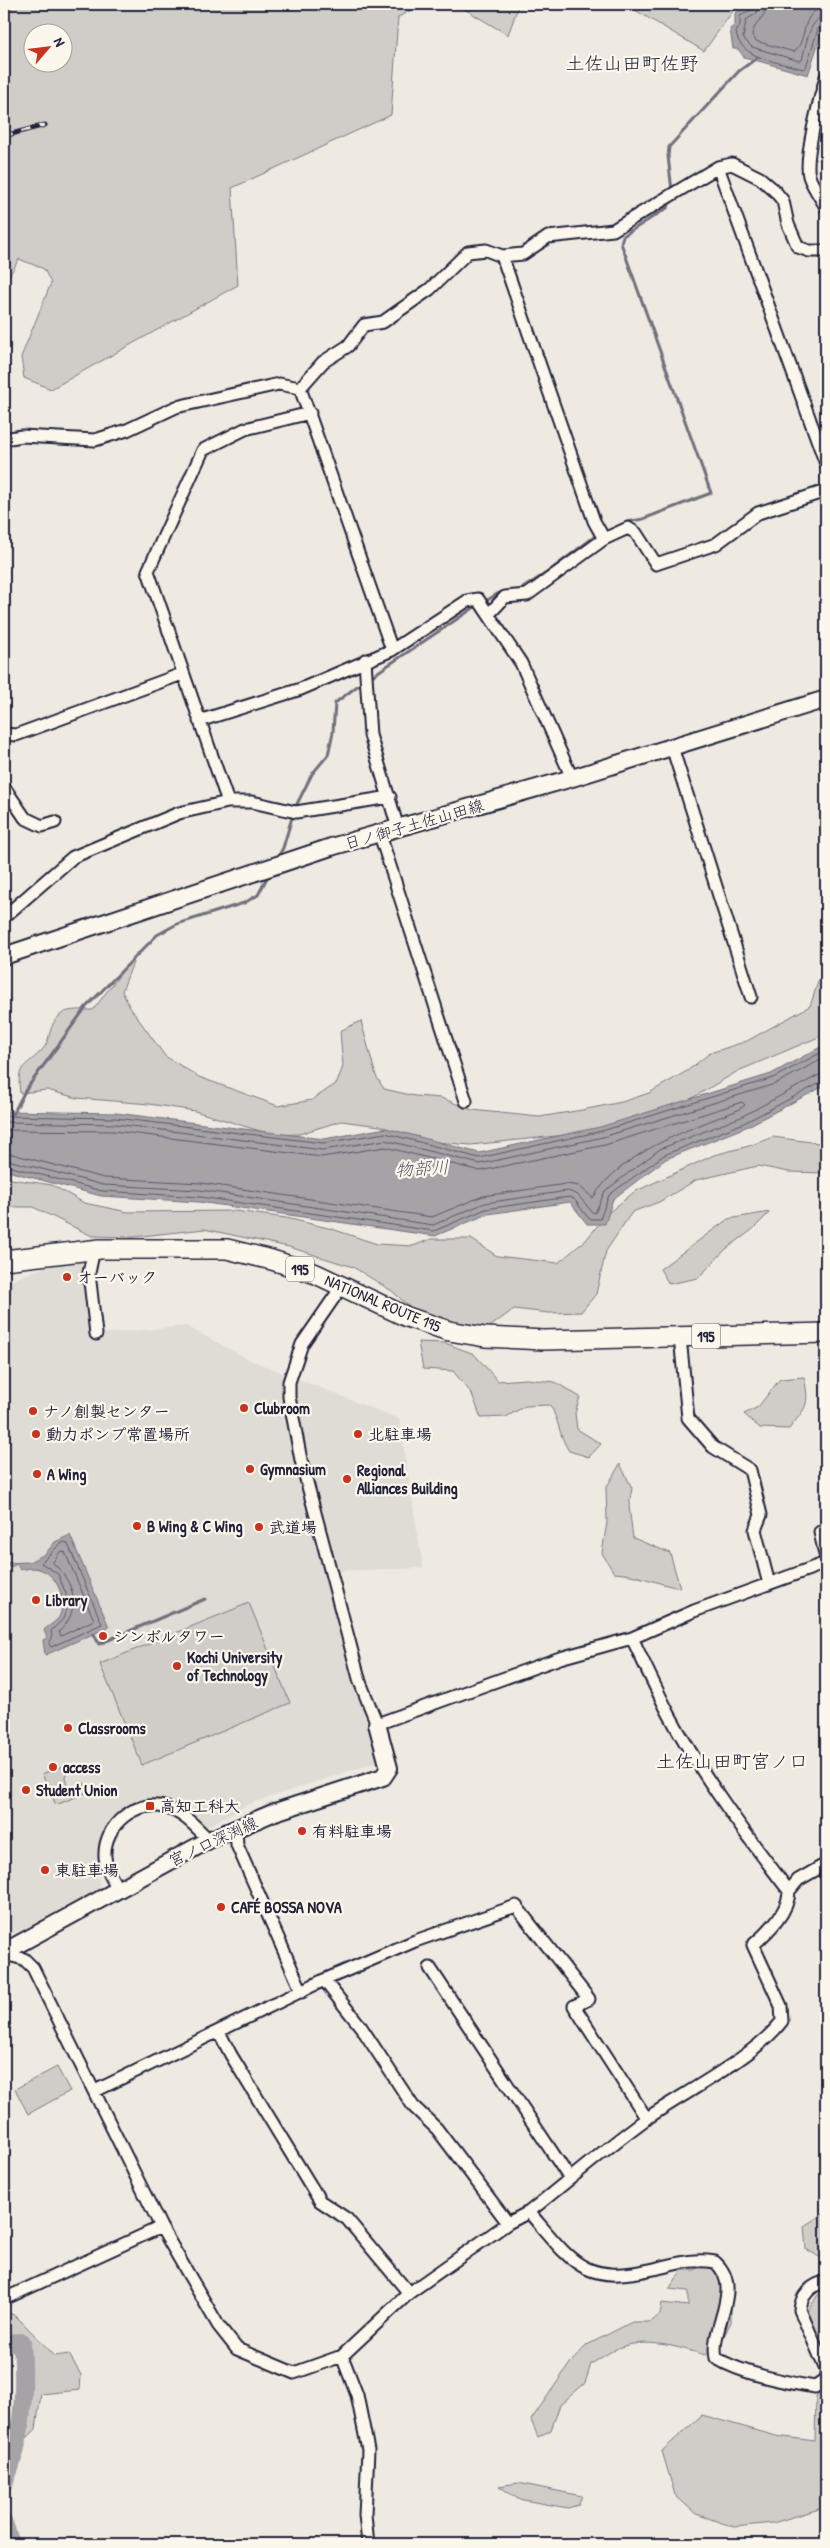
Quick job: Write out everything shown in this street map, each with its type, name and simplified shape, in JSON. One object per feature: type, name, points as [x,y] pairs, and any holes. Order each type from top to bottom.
[{"type":"highway","name":"NATIONAL ROUTE 195","points":[[4,1260],[94,1249],[227,1249],[272,1260],[316,1274],[407,1317],[449,1331],[485,1337],[544,1340],[826,1332]]},
{"type":"main road","name":"日ノ御子土佐山田線","points":[[4,956],[331,847],[380,835],[398,828],[572,778],[826,700]]},
{"type":"main road","name":"宮ノ口深渕線","points":[[4,1953],[210,1840],[296,1805],[383,1777],[389,1768],[377,1724]]},
{"type":"street","points":[[826,77],[811,150],[809,176],[826,207]]},
{"type":"street","points":[[300,388],[323,362],[348,346],[364,325],[383,322],[430,289],[468,252],[486,250],[502,256],[523,254],[548,237],[613,230],[660,199],[685,188],[718,167],[732,164],[760,178],[783,201],[788,224],[798,247],[826,251]]},
{"type":"street","points":[[718,167],[826,464]]},
{"type":"street","points":[[502,256],[594,520],[604,539]]},
{"type":"street","points":[[4,439],[22,436],[94,440],[127,430],[176,407],[279,384],[300,388]]},
{"type":"street","points":[[300,388],[392,650]]},
{"type":"street","points":[[228,802],[182,674],[148,571],[203,450],[245,429],[310,413]]},
{"type":"street","points":[[488,612],[505,597],[527,595],[604,539],[628,528],[636,533],[656,564],[716,544],[758,513],[826,492]]},
{"type":"street","points":[[199,721],[301,689],[392,650],[467,600],[478,599],[521,663],[572,778]]},
{"type":"street","points":[[365,660],[370,736],[390,796],[398,828]]},
{"type":"street","points":[[4,734],[16,735],[182,674]]},
{"type":"street","points":[[672,747],[752,997]]},
{"type":"street","points":[[4,787],[25,818],[42,826],[54,822]]},
{"type":"street","points":[[4,917],[73,857],[179,813],[228,802],[252,802],[296,812],[390,796]]},
{"type":"street","points":[[380,835],[466,1101]]},
{"type":"street","points":[[94,1249],[89,1273],[96,1334]]},
{"type":"street","points":[[342,1286],[302,1344],[289,1382],[289,1397],[301,1460],[360,1682],[377,1724],[560,1658],[632,1638],[694,1611],[769,1584],[826,1558],[820,1532]]},
{"type":"street","points":[[680,1337],[688,1418],[713,1447],[750,1470],[761,1515],[754,1530],[769,1584]]},
{"type":"street","points":[[4,1953],[24,1959],[33,1968],[161,2227],[218,2325],[236,2349],[294,2373],[342,2356],[409,2293],[508,2223],[529,2212],[647,2119],[737,2060],[775,2030],[782,2021],[781,2006],[753,1945],[773,1927],[789,1896],[789,1890],[749,1839],[706,1775],[669,1714],[632,1638]]},
{"type":"street","points":[[118,1889],[107,1866],[106,1843],[113,1828],[135,1809],[157,1806],[178,1812],[210,1840]]},
{"type":"street","points":[[236,1828],[237,1844],[302,1992]]},
{"type":"street","points":[[789,1890],[798,1880],[826,1864]]},
{"type":"street","points":[[95,2091],[152,2061],[219,2032],[324,1980],[415,1941],[516,1906],[589,1998],[574,2006],[647,2119]]},
{"type":"street","points":[[430,1968],[570,2179]]},
{"type":"street","points":[[324,1980],[361,2027],[413,2106],[438,2129],[508,2223]]},
{"type":"street","points":[[219,2032],[320,2201],[347,2219],[409,2293]]},
{"type":"street","points":[[529,2212],[562,2250],[580,2267],[590,2272],[624,2275],[681,2261],[700,2260],[715,2262],[726,2278],[727,2287],[722,2320],[714,2348],[716,2358],[727,2365],[795,2384],[815,2386],[824,2380],[826,2375]]},
{"type":"street","points":[[4,2299],[135,2237],[161,2227]]},
{"type":"street","points":[[826,2282],[808,2289],[800,2302],[800,2310],[826,2370]]},
{"type":"street","points":[[342,2356],[357,2396],[368,2450],[365,2515],[368,2544]]},
{"type":"shaded area","points":[[4,4],[424,4],[398,17],[391,115],[232,188],[238,285],[51,389],[24,378],[21,357],[51,283],[44,269],[19,259],[4,285]]},
{"type":"shaded area","points":[[456,4],[519,4],[508,35]]},
{"type":"shaded area","points":[[625,4],[738,4],[704,51]]},
{"type":"shaded area","points":[[137,952],[122,991],[129,1006],[165,1056],[199,1077],[278,1106],[312,1100],[337,1083],[343,1066],[340,1031],[361,1021],[376,1076],[384,1089],[415,1096],[441,1098],[472,1110],[539,1117],[622,1102],[649,1093],[687,1071],[710,1053],[747,1041],[810,1006],[826,958],[826,1034],[738,1071],[665,1114],[575,1134],[471,1145],[424,1141],[380,1126],[341,1121],[299,1134],[273,1135],[195,1111],[149,1104],[77,1098],[47,1090],[20,1093],[21,1071],[46,1045],[52,1026],[58,1017],[69,1011],[93,1010]]},
{"type":"shaded area","points":[[773,1137],[818,1143],[826,1140],[826,1173],[789,1172],[758,1166],[696,1180],[659,1202],[632,1212],[606,1251],[596,1294],[581,1312],[549,1313],[514,1309],[487,1329],[420,1316],[392,1291],[353,1267],[289,1247],[204,1229],[134,1237],[92,1236],[33,1207],[4,1207],[4,1178],[52,1185],[84,1203],[128,1212],[235,1211],[286,1218],[332,1229],[377,1244],[413,1246],[431,1239],[471,1239],[497,1256],[558,1263],[586,1240],[607,1214],[634,1192],[714,1155],[749,1146]]},
{"type":"shaded area","points":[[770,1212],[752,1230],[726,1249],[698,1278],[669,1284],[660,1269],[728,1219]]},
{"type":"shaded area","name":"Kochi University of Technology","points":[[87,1256],[100,1334],[186,1326],[250,1360],[399,1419],[423,1568],[325,1571],[377,1762],[246,1805],[203,1829],[172,1805],[142,1801],[107,1826],[96,1871],[101,1888],[4,1939],[4,1283],[50,1265]]},
{"type":"shaded area","points":[[418,1342],[445,1343],[474,1354],[498,1381],[526,1379],[555,1382],[580,1397],[575,1413],[577,1429],[601,1444],[589,1457],[569,1451],[550,1405],[525,1406],[506,1417],[481,1418],[472,1394],[453,1371],[423,1369]]},
{"type":"shaded area","points":[[804,1377],[807,1394],[806,1405],[789,1429],[760,1428],[744,1414],[758,1407],[780,1379]]},
{"type":"shaded area","points":[[620,1464],[632,1488],[629,1506],[633,1538],[670,1553],[680,1588],[631,1575],[614,1573],[602,1553],[607,1522],[606,1488]]},
{"type":"shaded area","points":[[249,1603],[290,1703],[142,1765],[100,1664]]},
{"type":"shaded area","points":[[66,1765],[68,1769],[65,1777],[68,1789],[77,1789],[84,1783],[88,1792],[56,1805],[42,1774]]},
{"type":"shaded area","points":[[57,2067],[70,2091],[28,2114],[15,2089]]},
{"type":"shaded area","points":[[826,2212],[826,2261],[806,2249],[804,2226]]},
{"type":"shaded area","points":[[710,2258],[731,2286],[731,2322],[720,2344],[705,2355],[673,2346],[651,2343],[640,2343],[618,2348],[591,2364],[585,2383],[560,2405],[551,2430],[538,2437],[531,2420],[571,2362],[587,2345],[632,2322],[649,2322],[660,2315],[662,2303],[688,2306],[688,2291],[669,2289],[682,2270],[695,2270]]},
{"type":"shaded area","points":[[826,2288],[826,2353],[802,2321],[817,2296]]},
{"type":"shaded area","points":[[4,2311],[16,2316],[55,2356],[69,2354],[81,2375],[80,2390],[41,2394],[36,2429],[16,2449],[4,2473],[4,2441],[19,2405],[23,2379],[23,2357],[16,2342],[4,2342]]},
{"type":"shaded area","points":[[826,2378],[826,2507],[773,2523],[734,2527],[696,2514],[675,2495],[662,2451],[702,2415],[776,2436],[815,2441],[816,2397]]},
{"type":"shaded area","points":[[518,2483],[582,2496],[578,2505],[568,2508],[518,2499],[499,2486]]},
{"type":"water","points":[[751,4],[825,4],[826,20],[808,75],[744,57],[738,49],[733,49],[730,29],[735,25],[735,13]]},
{"type":"water","name":"物部川","points":[[826,1044],[826,1085],[746,1127],[666,1159],[613,1199],[605,1224],[587,1224],[570,1202],[488,1214],[435,1236],[199,1202],[101,1196],[4,1170],[4,1111],[116,1113],[324,1139],[386,1128],[479,1153],[600,1127],[771,1074]]},
{"type":"water","points":[[70,1535],[109,1627],[45,1655],[43,1640],[47,1638],[44,1630],[58,1619],[61,1610],[61,1596],[56,1582],[51,1576],[39,1569],[20,1570],[17,1564],[10,1567],[4,1563],[29,1562],[45,1554],[55,1542]]},
{"type":"waterway","points":[[672,191],[668,156],[669,147],[739,71],[758,57]]},
{"type":"waterway","points":[[518,591],[548,572],[594,537],[627,522],[643,519],[711,493],[621,243],[623,236],[667,208],[672,199]]},
{"type":"waterway","points":[[484,602],[499,593],[505,592]]},
{"type":"waterway","points":[[369,678],[478,605]]},
{"type":"waterway","points":[[295,808],[312,774],[328,755],[333,732],[335,703],[364,681]]},
{"type":"waterway","points":[[278,857],[283,848],[293,814]]},
{"type":"waterway","points":[[13,1114],[25,1091],[86,1007],[157,935],[177,924],[244,903],[258,895],[269,874]]},
{"type":"waterway","points":[[94,1634],[99,1644],[205,1599]]},
{"type":"waterway","points":[[4,2343],[22,2342],[23,2378],[22,2414],[16,2449],[4,2483]]},
{"type":"waterway","points":[[4,2523],[11,2544]]},
{"type":"railway","points":[[4,136],[45,125]]},
{"type":"place","name":"オーバック","points":[[67,1277]]},
{"type":"place","name":"Clubroom","points":[[244,1408]]},
{"type":"place","name":"ナノ創製センター","points":[[33,1411]]},
{"type":"place","name":"動力ポンプ常置場所","points":[[36,1434]]},
{"type":"place","name":"北駐車場","points":[[358,1434]]},
{"type":"place","name":"Gymnasium","points":[[250,1469]]},
{"type":"place","name":"A Wing","points":[[37,1474]]},
{"type":"place","name":"Regional Alliances Building","points":[[347,1479]]},
{"type":"place","name":"B Wing & C Wing","points":[[137,1526]]},
{"type":"place","name":"武道場","points":[[259,1527]]},
{"type":"place","name":"Library","points":[[36,1600]]},
{"type":"place","name":"シンボルタワー","points":[[103,1636]]},
{"type":"place","name":"Kochi University of Technology","points":[[177,1666]]},
{"type":"place","name":"Classrooms","points":[[68,1728]]},
{"type":"place","name":"access","points":[[53,1767]]},
{"type":"place","name":"Student Union","points":[[26,1790]]},
{"type":"place","name":"高知工科大","points":[[150,1806]]},
{"type":"place","name":"有料駐車場","points":[[302,1831]]},
{"type":"place","name":"東駐車場","points":[[45,1870]]},
{"type":"place","name":"CAFÉ BOSSA NOVA","points":[[221,1907]]},
{"type":"district","name":"土佐山田町佐野","points":[[632,63]]},
{"type":"district","name":"土佐山田町宮ノ口","points":[[732,1761]]}]
